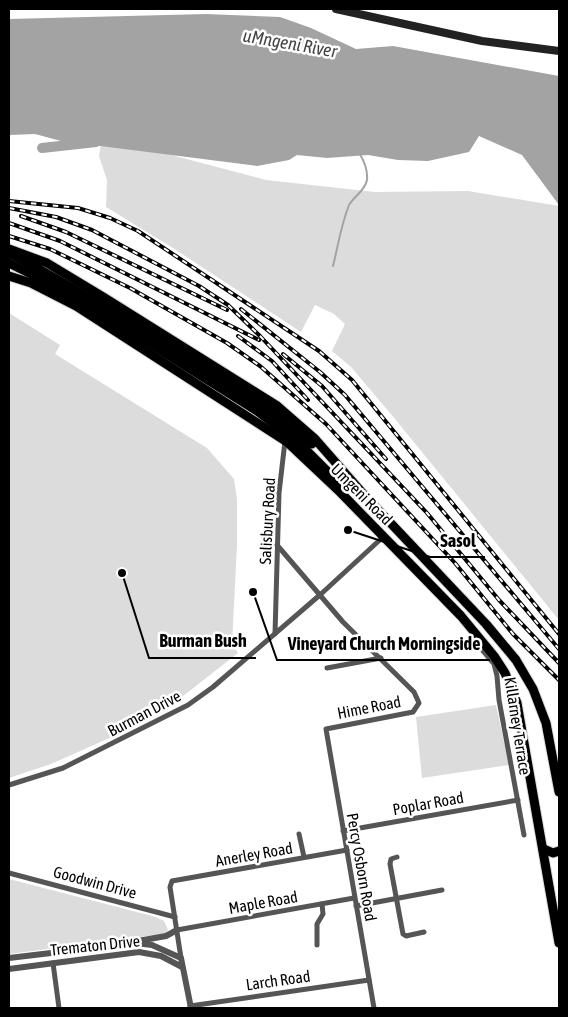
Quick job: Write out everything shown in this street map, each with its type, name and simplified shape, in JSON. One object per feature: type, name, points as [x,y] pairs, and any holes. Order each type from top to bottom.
[{"type":"main road","points":[[336,9],[482,41],[559,51]]},
{"type":"main road","name":"Umgeni Road","points":[[9,248],[47,263],[71,276],[276,405],[315,439],[344,473],[486,624],[516,660],[533,689],[546,723],[559,792]]},
{"type":"main road","points":[[9,253],[72,287],[282,429],[331,475],[340,492]]},
{"type":"main road","points":[[9,263],[71,294],[136,331],[282,419],[344,473]]},
{"type":"main road","name":"Umgeni Road","points":[[9,276],[31,283],[76,306],[285,441],[340,492],[471,628],[505,672],[517,703],[559,943]]},
{"type":"main road","points":[[544,849],[553,853],[559,851]]},
{"type":"street","name":"Salisbury Road","points":[[275,634],[279,493],[285,441]]},
{"type":"street","name":"Burman Drive","points":[[9,785],[63,768],[173,714],[213,687],[321,594],[383,537]]},
{"type":"street","points":[[277,545],[321,594],[343,622],[382,658]]},
{"type":"street","name":"Killarney Terrace","points":[[471,628],[477,644],[496,670],[524,835]]},
{"type":"street","points":[[327,668],[382,658]]},
{"type":"street","name":"Hime Road","points":[[326,729],[404,714],[417,709],[419,703],[414,692],[382,658]]},
{"type":"street","name":"Percy Osborn Road","points":[[326,729],[374,1008]]},
{"type":"street","name":"Poplar Road","points":[[343,831],[518,800]]},
{"type":"street","points":[[299,834],[304,858]]},
{"type":"street","name":"Anerley Road","points":[[175,917],[170,887],[174,880],[347,850]]},
{"type":"street","points":[[397,857],[390,862],[403,934],[406,936],[424,932]]},
{"type":"street","name":"Goodwin Drive","points":[[9,873],[175,917]]},
{"type":"street","points":[[356,906],[442,890]]},
{"type":"street","name":"Maple Road","points":[[177,930],[354,898]]},
{"type":"street","points":[[317,945],[317,924],[323,914],[322,904]]},
{"type":"street","points":[[175,917],[190,1007]]},
{"type":"street","points":[[125,943],[166,936],[177,930]]},
{"type":"street","points":[[125,943],[134,948],[130,953]]},
{"type":"street","name":"Trematon Drive","points":[[9,958],[125,943],[152,945],[181,958]]},
{"type":"street","points":[[74,950],[76,960]]},
{"type":"street","name":"Trematon Drive","points":[[9,969],[130,953],[152,954],[182,967]]},
{"type":"street","points":[[53,963],[60,1008]]},
{"type":"street","name":"Larch Road","points":[[190,1007],[369,980]]},
{"type":"shaded area","points":[[101,144],[133,145],[266,180],[375,192],[468,191],[559,206],[559,620],[395,419],[351,367],[332,351],[345,324],[334,314],[315,305],[301,332],[173,248],[106,207],[107,180],[99,156]]},
{"type":"shaded area","points":[[9,313],[60,345],[55,354],[207,448],[234,479],[237,500],[237,545],[232,644],[238,653],[178,700],[114,736],[51,764],[9,778]]},
{"type":"shaded area","points":[[496,705],[509,765],[422,778],[416,717]]},
{"type":"shaded area","points":[[9,879],[156,917],[164,921],[168,930],[164,934],[9,954]]},
{"type":"water","name":"uMngeni River","points":[[206,14],[280,17],[311,28],[356,49],[393,46],[559,76],[559,205],[522,155],[479,136],[469,152],[428,161],[398,160],[368,155],[327,158],[297,155],[289,160],[257,166],[61,141],[35,134],[9,135],[9,19]]},
{"type":"waterway","points":[[42,148],[96,142]]},
{"type":"waterway","points":[[333,266],[349,205],[364,187],[367,180],[365,166],[359,153]]},
{"type":"railway","points":[[9,201],[78,208],[110,218],[138,231],[319,351],[352,380],[559,634]]},
{"type":"railway","points":[[9,208],[56,217],[92,230],[199,286],[228,305],[260,336],[427,513],[499,600],[559,663]]},
{"type":"railway","points":[[21,216],[66,232],[227,310]]},
{"type":"railway","points":[[9,223],[60,241],[259,340]]},
{"type":"railway","points":[[9,236],[50,249],[130,288],[227,343],[260,366],[326,424],[455,563],[513,634],[559,680]]},
{"type":"railway","points":[[241,309],[320,372],[345,395],[559,649]]},
{"type":"railway","points":[[238,336],[272,361],[308,400]]},
{"type":"railway","points":[[283,354],[322,386],[386,459]]},
{"type":"place","name":"Sasol","points":[[348,530]]},
{"type":"place","name":"Burman Bush","points":[[122,573]]},
{"type":"place","name":"Vineyard Church Morningside","points":[[253,592]]}]
